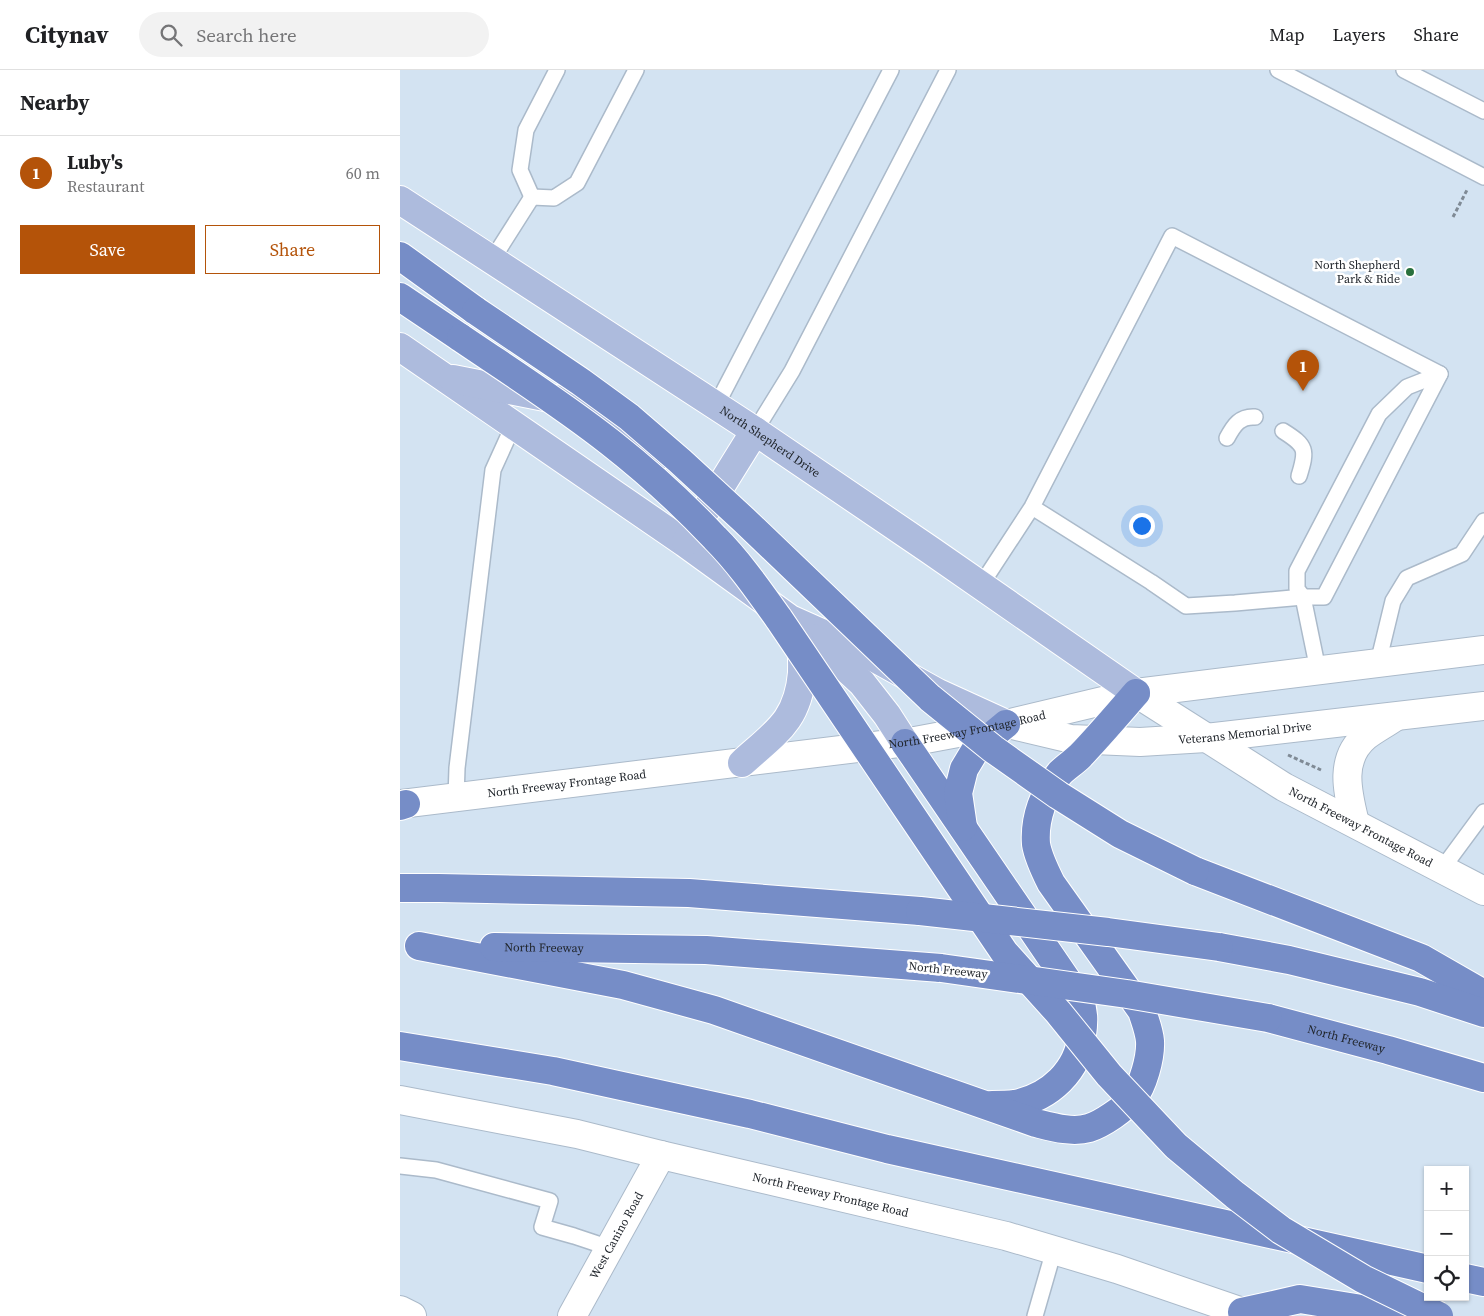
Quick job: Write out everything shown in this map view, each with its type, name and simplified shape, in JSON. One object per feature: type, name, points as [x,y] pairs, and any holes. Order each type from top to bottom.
[{"type":"highway","points":[[400,256],[476,311],[581,382],[651,436],[744,520],[930,698],[993,749],[1058,795],[1120,834],[1196,871],[1421,958],[1484,994]]},
{"type":"highway","points":[[400,297],[563,407],[611,442],[657,481],[716,539],[744,571],[778,619],[1004,952],[1058,1012],[1109,1075],[1176,1146],[1281,1230],[1363,1279],[1440,1316]]},
{"type":"highway","points":[[409,946],[623,985],[714,1010],[1036,1123],[1062,1130],[1087,1129],[1108,1119],[1133,1098],[1149,1061],[1150,1041],[1142,1011],[1051,883],[1042,864],[1036,844],[1036,826],[1041,806],[1049,789],[1061,772],[1079,757],[1136,693]]},
{"type":"highway","points":[[963,829],[958,793],[964,770],[976,749],[1006,724]]},
{"type":"highway","points":[[905,743],[1079,998],[1083,1008],[1082,1040],[1078,1054],[1063,1079],[1053,1088],[1034,1098],[1014,1104],[992,1105],[971,1100]]},
{"type":"highway","points":[[400,888],[689,893],[920,911],[1108,932],[1219,947],[1289,960],[1420,992],[1484,1013]]},
{"type":"highway","name":"North Freeway","points":[[409,946],[706,950],[941,968],[1127,994],[1268,1018],[1484,1078]]},
{"type":"highway","points":[[400,1046],[553,1071],[750,1114],[887,1149],[1424,1269]]},
{"type":"highway","points":[[1469,1279],[1484,1282]]},
{"type":"highway","points":[[1248,1314],[1300,1299],[1405,1316]]},
{"type":"main road","name":"North Shepherd Drive","points":[[400,200],[755,431],[1136,693]]},
{"type":"main road","points":[[400,348],[685,543],[790,619],[862,683],[887,715],[905,743]]},
{"type":"main road","points":[[442,377],[580,404],[718,491]]},
{"type":"main road","points":[[685,543],[755,431]]},
{"type":"main road","points":[[790,619],[864,652],[938,693],[1006,724]]},
{"type":"main road","points":[[742,763],[790,718],[798,699],[802,665],[800,643],[790,619]]},
{"type":"main road","points":[[1136,693],[1484,650]]},
{"type":"main road","name":"North Freeway Frontage Road","points":[[402,805],[905,743],[1006,724],[1136,693],[1284,787],[1484,891]]},
{"type":"main road","name":"Veterans Memorial Drive","points":[[1006,724],[1071,739],[1140,742],[1206,738],[1484,706]]},
{"type":"main road","points":[[1355,823],[1348,794],[1346,774],[1352,754],[1365,737],[1399,715]]},
{"type":"main road","name":"North Freeway Frontage Road","points":[[400,1100],[578,1134],[1006,1236],[1117,1269],[1248,1314]]},
{"type":"main road","name":"West Canino Road","points":[[572,1316],[661,1155]]},
{"type":"main road","points":[[400,1310],[412,1316]]},
{"type":"lane","points":[[532,197],[520,170],[526,130],[557,70]]},
{"type":"lane","points":[[532,197],[554,198],[577,183],[636,70]]},
{"type":"lane","points":[[716,406],[891,70]]},
{"type":"lane","points":[[755,431],[792,371],[948,70]]},
{"type":"lane","points":[[1278,70],[1478,180]]},
{"type":"lane","points":[[1404,70],[1484,111]]},
{"type":"lane","points":[[492,260],[532,197]]},
{"type":"lane","points":[[981,585],[1032,507],[1172,236],[1440,374]]},
{"type":"lane","points":[[1032,507],[1186,606],[1303,596],[1324,597],[1440,374]]},
{"type":"lane","points":[[1318,670],[1303,596],[1297,589],[1297,571],[1379,414],[1408,387],[1440,374]]},
{"type":"lane","points":[[1227,438],[1233,427],[1241,419],[1255,416]]},
{"type":"lane","points":[[456,798],[457,768],[493,470],[514,426]]},
{"type":"lane","points":[[1283,431],[1300,443],[1304,452],[1299,476]]},
{"type":"lane","points":[[1378,663],[1393,601],[1407,578],[1462,554],[1484,521]]},
{"type":"lane","points":[[1442,869],[1484,812]]},
{"type":"lane","points":[[400,1166],[436,1170],[550,1201],[542,1227],[610,1248]]},
{"type":"lane","points":[[1035,1316],[1054,1250]]},
{"type":"path","points":[[1453,217],[1478,180]]},
{"type":"path","points":[[1281,752],[1329,773]]},
{"type":"place","name":"North Shepherd Park & Ride","points":[[1410,272]]},
{"type":"place","name":"Luby's","points":[[1303,391]]}]
